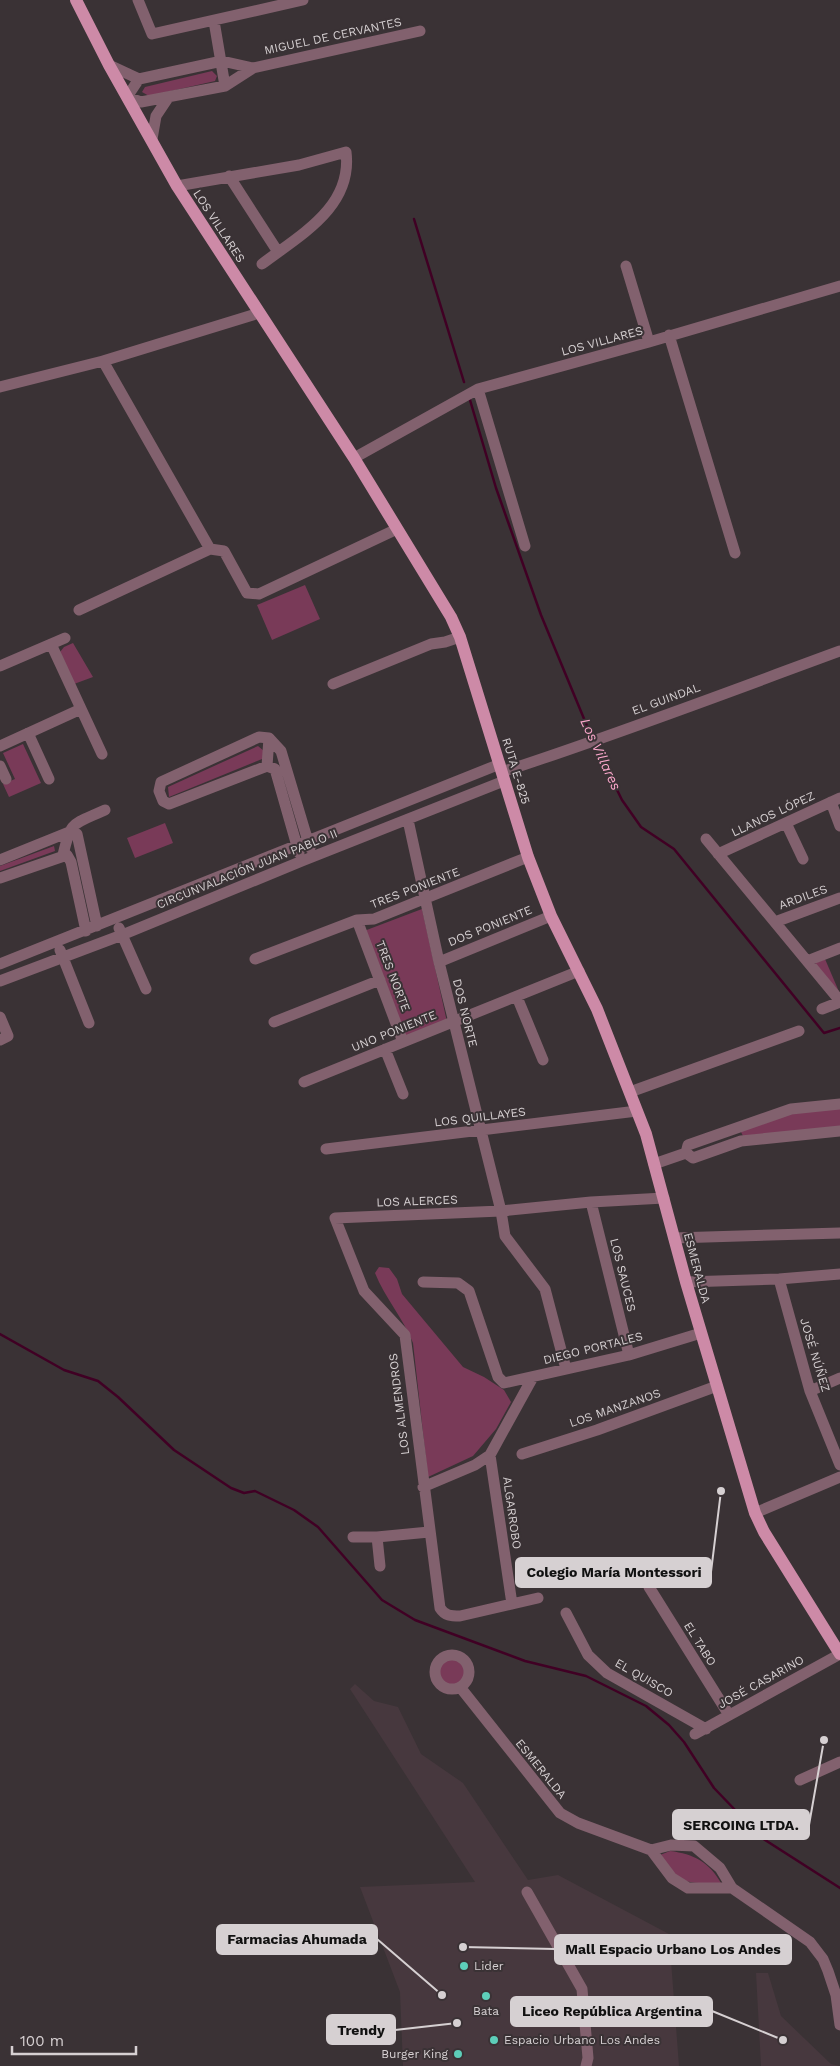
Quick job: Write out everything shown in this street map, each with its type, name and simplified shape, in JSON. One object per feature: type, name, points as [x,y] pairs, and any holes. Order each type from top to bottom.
[{"type":"main road","name":"LOS VILLARES","points":[[76,0],[109,65],[177,186],[354,458],[451,617],[470,666]]},
{"type":"main road","name":"RUTA E-825","points":[[470,666],[537,883]]},
{"type":"main road","name":"ESMERALDA","points":[[537,883],[551,916],[597,1009],[637,1111],[755,1513],[764,1532],[840,1654]]},
{"type":"street","points":[[138,0],[152,34],[303,0]]},
{"type":"street","points":[[214,21],[226,86]]},
{"type":"street","name":"MIGUEL DE CERVANTES","points":[[127,97],[141,102],[226,86],[253,68],[420,31]]},
{"type":"street","name":"MIGUEL DE CERVANTES","points":[[140,79],[222,61],[253,68]]},
{"type":"street","points":[[109,65],[140,79],[127,97]]},
{"type":"street","points":[[152,140],[156,116],[168,98]]},
{"type":"street","points":[[177,186],[299,165],[346,152],[346,180],[330,210],[306,232],[262,264]]},
{"type":"street","points":[[229,176],[278,252]]},
{"type":"street","points":[[626,266],[649,342]]},
{"type":"street","name":"LOS VILLARES","points":[[354,458],[478,389],[649,342],[840,286]]},
{"type":"street","points":[[0,387],[103,361],[259,313]]},
{"type":"street","points":[[669,335],[735,553]]},
{"type":"street","points":[[103,361],[210,548]]},
{"type":"street","points":[[478,389],[525,546]]},
{"type":"street","points":[[79,610],[210,548],[224,550],[247,593],[258,594],[397,529]]},
{"type":"street","points":[[334,684],[430,644],[460,637]]},
{"type":"street","points":[[0,666],[65,638]]},
{"type":"street","points":[[51,644],[102,754]]},
{"type":"street","name":"EL GUINDAL","points":[[502,773],[592,743],[644,722],[840,651]]},
{"type":"street","points":[[0,746],[81,709]]},
{"type":"street","points":[[28,733],[49,779]]},
{"type":"street","points":[[259,737],[270,738],[281,751],[308,842],[308,859],[297,846],[275,769],[267,766],[169,804],[162,800],[159,791],[161,782],[259,737]]},
{"type":"street","points":[[267,766],[270,738]]},
{"type":"street","points":[[0,766],[6,779]]},
{"type":"street","name":"CIRCUNVALACIÓN JUAN PABLO II","points":[[0,981],[122,935],[408,820],[502,773]]},
{"type":"street","name":"CIRCUNVALACIÓN JUAN PABLO II","points":[[0,964],[297,846],[502,773]]},
{"type":"street","points":[[835,800],[840,826]]},
{"type":"street","name":"LLANOS LÓPEZ","points":[[718,854],[835,800]]},
{"type":"street","points":[[63,855],[68,832],[73,824],[105,810]]},
{"type":"street","name":"DOS NORTE","points":[[408,820],[453,1022],[501,1211]]},
{"type":"street","points":[[786,823],[802,859]]},
{"type":"street","points":[[0,860],[68,832],[74,832],[78,836],[97,926]]},
{"type":"street","points":[[706,839],[840,1001],[822,1009]]},
{"type":"street","points":[[0,878],[63,855],[69,857],[72,862],[86,931]]},
{"type":"street","name":"TRES PONIENTE","points":[[256,959],[357,920],[374,919],[425,900],[528,857]]},
{"type":"street","name":"ARDILES","points":[[775,922],[840,898]]},
{"type":"street","name":"DOS PONIENTE","points":[[439,962],[551,916]]},
{"type":"street","points":[[116,919],[146,989]]},
{"type":"street","name":"TRES NORTE","points":[[357,920],[403,1042]]},
{"type":"street","points":[[57,942],[88,1023]]},
{"type":"street","points":[[806,961],[840,948]]},
{"type":"street","name":"UNO PONIENTE","points":[[304,1082],[579,972]]},
{"type":"street","points":[[274,1022],[380,980]]},
{"type":"street","points":[[517,997],[543,1060]]},
{"type":"street","points":[[0,1017],[8,1036],[0,1040]]},
{"type":"street","points":[[630,1092],[799,1030]]},
{"type":"street","points":[[385,1049],[403,1094]]},
{"type":"street","points":[[686,1153],[688,1145],[791,1109],[840,1104]]},
{"type":"street","name":"LOS QUILLAYES","points":[[326,1149],[637,1111]]},
{"type":"street","points":[[736,1128],[741,1141]]},
{"type":"street","points":[[686,1153],[693,1158],[741,1141],[840,1131]]},
{"type":"street","points":[[654,1164],[686,1153]]},
{"type":"street","name":"LOS ALERCES","points":[[335,1218],[501,1211],[591,1202],[664,1198]]},
{"type":"street","name":"LOS SAUCES","points":[[591,1202],[629,1356]]},
{"type":"street","points":[[501,1211],[505,1236],[545,1289],[566,1368]]},
{"type":"street","name":"LOS ALMENDROS","points":[[335,1218],[364,1291],[405,1335],[440,1608],[449,1616],[460,1616],[512,1604]]},
{"type":"street","points":[[674,1238],[840,1233]]},
{"type":"street","points":[[686,1282],[779,1279],[840,1274]]},
{"type":"street","name":"JOSÉ NÚÑEZ","points":[[779,1279],[810,1391],[840,1464]]},
{"type":"street","points":[[423,1282],[458,1283],[468,1292],[502,1382],[533,1377]]},
{"type":"street","name":"DIEGO PORTALES","points":[[490,1455],[533,1377],[566,1368],[629,1356],[701,1333]]},
{"type":"street","points":[[810,1391],[840,1378]]},
{"type":"street","name":"LOS MANZANOS","points":[[522,1454],[597,1430],[717,1386]]},
{"type":"street","points":[[423,1487],[475,1465],[490,1455]]},
{"type":"street","name":"ALGARROBO","points":[[490,1455],[512,1604]]},
{"type":"street","points":[[755,1513],[840,1477]]},
{"type":"street","points":[[353,1537],[377,1537],[429,1532]]},
{"type":"street","points":[[377,1537],[380,1566]]},
{"type":"street","name":"EL TABO","points":[[649,1587],[729,1716]]},
{"type":"street","points":[[512,1604],[538,1598]]},
{"type":"street","name":"EL QUISCO","points":[[566,1613],[588,1655],[602,1669],[700,1732]]},
{"type":"street","name":"JOSÉ CASARINO","points":[[700,1732],[840,1654]]},
{"type":"street","name":"ESMERALDA","points":[[460,1687],[560,1813],[578,1823],[651,1850]]},
{"type":"street","points":[[800,1780],[840,1762]]},
{"type":"street","points":[[732,1888],[688,1888],[672,1878],[651,1850],[671,1845],[694,1846],[720,1868],[732,1888],[810,1942],[823,1959],[838,1997],[840,2025]]},
{"type":"street","points":[[527,1892],[582,1989],[588,2058],[586,2066]]},
{"type":"shaded area","points":[[212,71],[217,76],[215,81],[149,96],[142,92],[145,87]]},
{"type":"shaded area","points":[[305,585],[320,619],[272,640],[257,605]]},
{"type":"shaded area","points":[[73,643],[93,677],[74,684],[60,652],[64,647]]},
{"type":"shaded area","points":[[23,744],[41,783],[9,797],[3,784],[15,779],[3,753]]},
{"type":"shaded area","points":[[258,746],[267,757],[169,797],[168,787]]},
{"type":"shaded area","points":[[165,823],[173,843],[135,858],[127,838]]},
{"type":"shaded area","points":[[54,846],[55,851],[0,871],[0,866]]},
{"type":"shaded area","points":[[422,909],[447,1022],[404,1039],[364,931]]},
{"type":"shaded area","points":[[825,959],[840,994],[815,963]]},
{"type":"shaded area","points":[[840,1105],[840,1127],[743,1136],[739,1128],[794,1110]]},
{"type":"shaded area","points":[[379,1267],[389,1268],[397,1279],[402,1294],[463,1367],[484,1377],[504,1390],[511,1402],[496,1429],[473,1456],[428,1477],[413,1343],[379,1282],[375,1273]]},
{"type":"shaded area","points":[[452,1658],[462,1662],[466,1672],[462,1682],[452,1686],[442,1682],[438,1672],[442,1662]]},
{"type":"shaded area","points":[[355,1684],[374,1701],[398,1707],[421,1754],[463,1783],[528,1880],[558,1875],[669,1934],[679,2066],[403,2066],[400,1992],[360,1887],[475,1882],[350,1689]]},
{"type":"shaded area","points":[[670,1851],[686,1854],[700,1860],[706,1864],[721,1883],[685,1881],[673,1872],[660,1855]]},
{"type":"shaded area","points":[[756,1973],[768,1973],[781,2016],[831,2064],[840,2066],[761,2066]]},
{"type":"waterway","points":[[414,219],[464,382]]},
{"type":"waterway","name":"Los Villares","points":[[470,400],[496,488],[541,615],[592,738]]},
{"type":"waterway","name":"Los Villares","points":[[595,745],[622,800],[641,827],[674,849],[824,1033],[840,1028]]},
{"type":"waterway","points":[[0,1334],[64,1370],[98,1381],[118,1397],[174,1450],[231,1488],[244,1493],[255,1491],[294,1510],[318,1527],[382,1600],[415,1620],[525,1661],[586,1676],[646,1706],[669,1725],[684,1742],[714,1788],[762,1838],[840,1888]]},
{"type":"place","name":"Colegio María Montessori","points":[[721,1491]]},
{"type":"place","name":"SERCOING LTDA.","points":[[824,1740]]},
{"type":"place","name":"Mall Espacio Urbano Los Andes","points":[[463,1947]]},
{"type":"place","name":"Lider","points":[[464,1966]]},
{"type":"place","name":"Farmacias Ahumada","points":[[442,1995]]},
{"type":"place","name":"Bata","points":[[486,1996]]},
{"type":"place","name":"Trendy","points":[[457,2023]]},
{"type":"place","name":"Espacio Urbano Los Andes","points":[[494,2040]]},
{"type":"place","name":"Liceo República Argentina","points":[[783,2040]]},
{"type":"place","name":"Burger King","points":[[458,2054]]}]
